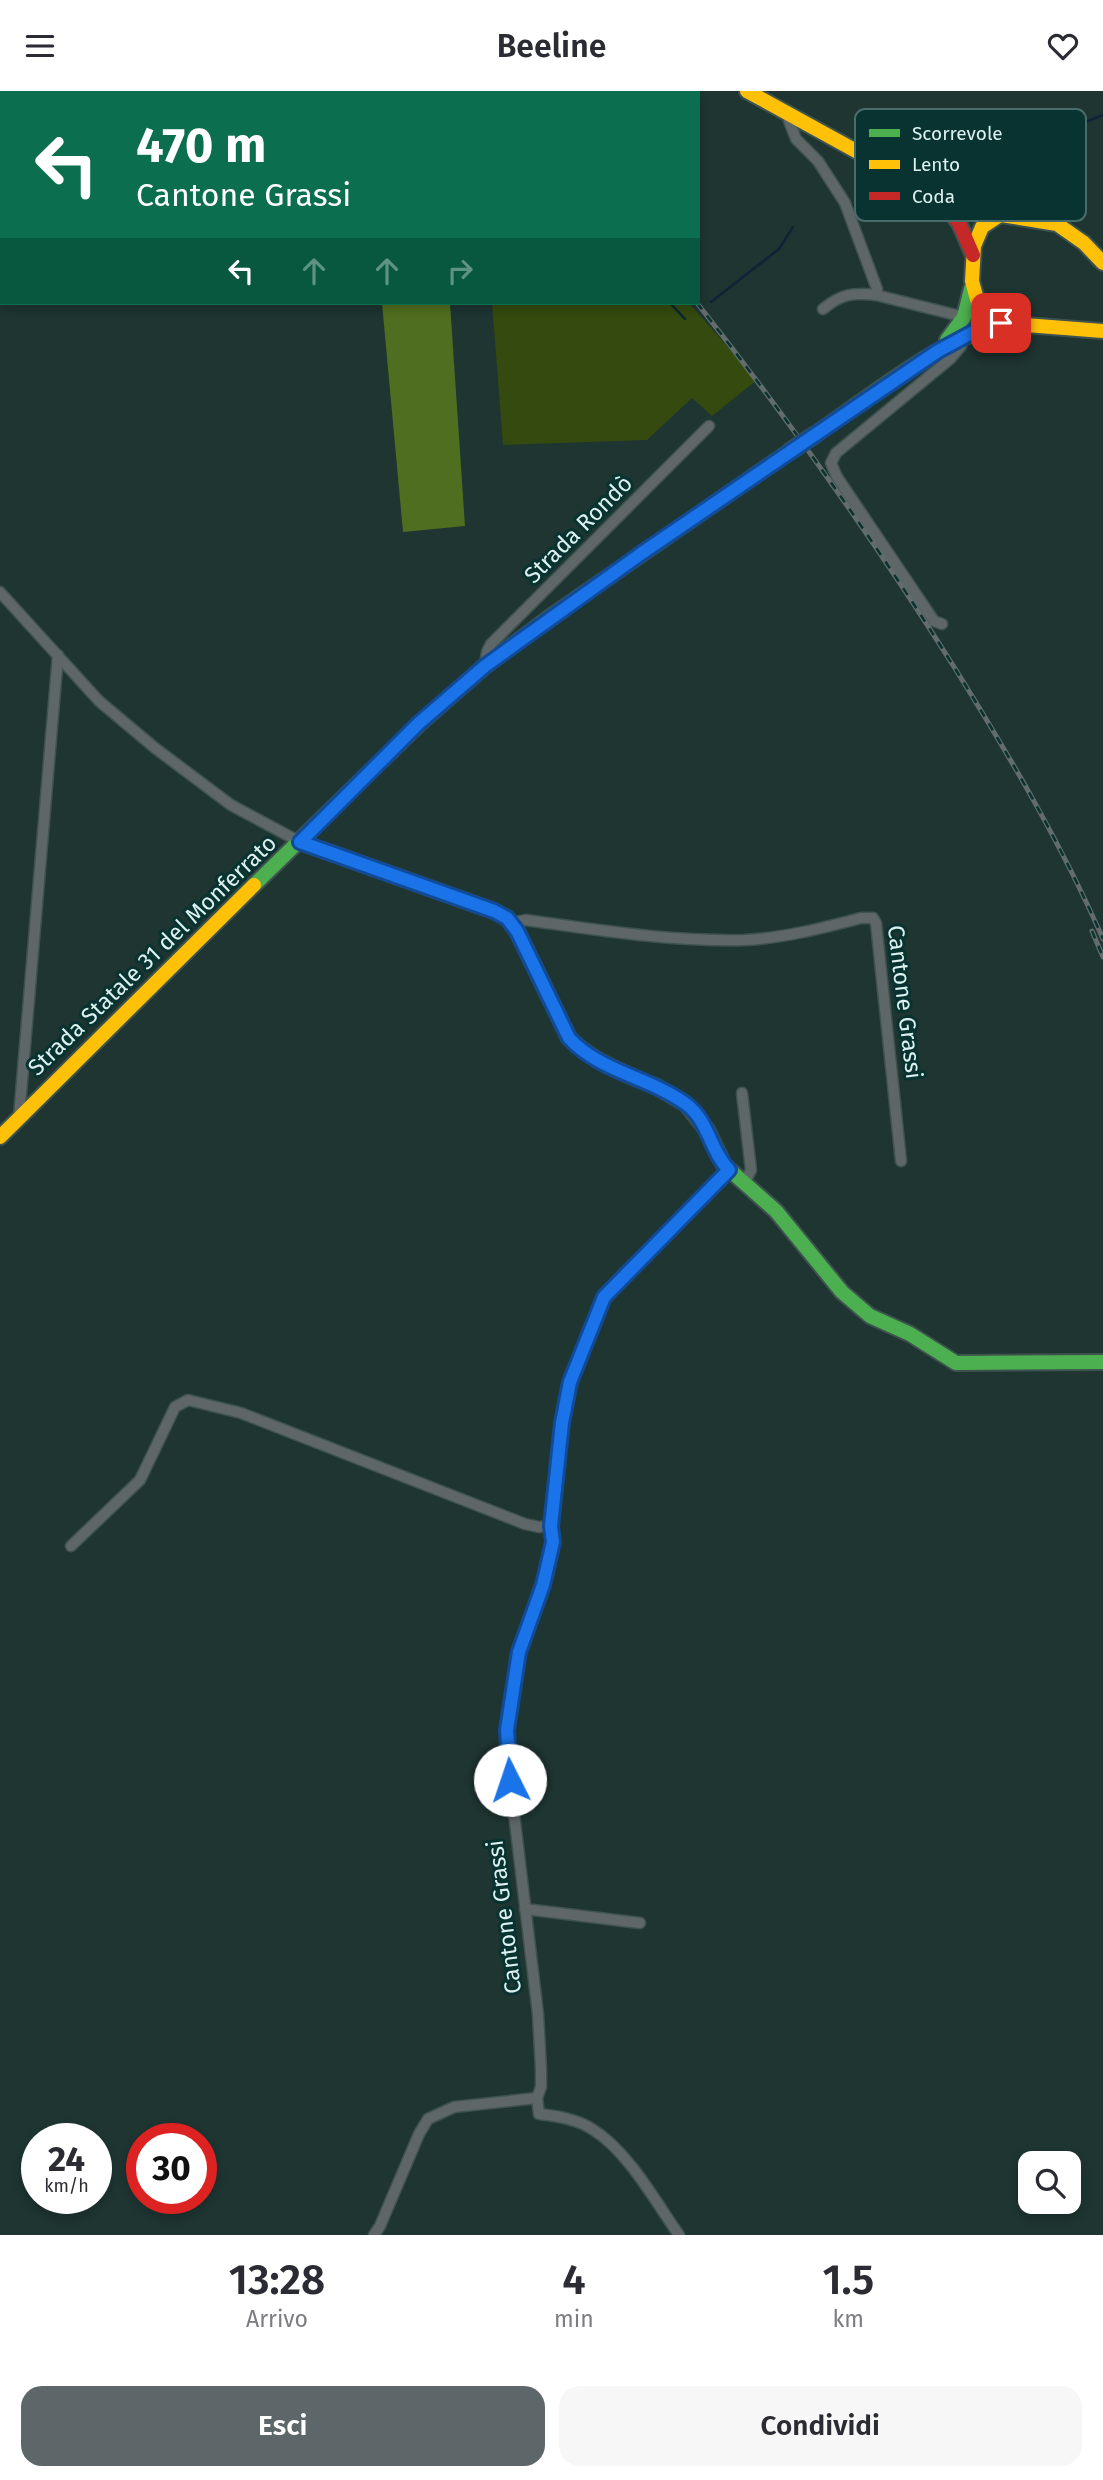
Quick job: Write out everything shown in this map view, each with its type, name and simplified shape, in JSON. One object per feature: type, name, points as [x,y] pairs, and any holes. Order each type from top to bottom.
[{"type":"main road","points":[[747,91],[855,151]]},
{"type":"main road","points":[[957,221],[973,257]]},
{"type":"main road","points":[[988,221],[976,238],[972,283],[974,296],[988,317],[1001,323],[1099,329]]},
{"type":"main road","points":[[1044,221],[1057,224],[1084,243],[1103,263]]},
{"type":"main road","name":"Strada Statale 31 del Monferrato","points":[[0,1137],[418,724],[485,666],[549,618],[938,351],[963,325],[972,283]]},
{"type":"main road","name":"Strada Statale 31 del Monferrato","points":[[963,325],[1001,323]]},
{"type":"main road","name":"Cantone Grassi","points":[[300,842],[494,911],[511,923]]},
{"type":"main road","points":[[511,923],[569,1038],[602,1063],[665,1091],[686,1104],[701,1120],[720,1159],[729,1170],[776,1212],[855,1306],[870,1316],[910,1334],[948,1360],[966,1365],[1103,1362]]},
{"type":"street","points":[[790,117],[796,139],[818,161],[845,203],[877,289],[876,295]]},
{"type":"street","points":[[824,309],[846,294],[876,295],[963,325],[961,346],[950,359],[835,453],[831,463],[837,477],[934,621],[942,624]]},
{"type":"street","name":"Strada Rondò","points":[[485,666],[491,644],[709,426]]},
{"type":"street","points":[[0,592],[99,701],[155,748],[232,805],[300,842]]},
{"type":"street","points":[[19,1117],[58,655]]},
{"type":"street","name":"Cantone Grassi","points":[[511,923],[526,920],[670,938],[746,940],[873,918],[876,923],[901,1161]]},
{"type":"street","points":[[743,1093],[751,1170],[745,1182]]},
{"type":"street","name":"Cantone Grassi","points":[[537,2098],[541,2088],[538,2014],[510,1780],[507,1730],[519,1652],[543,1585],[553,1542],[551,1526],[562,1423],[570,1382],[604,1297],[729,1170]]},
{"type":"street","points":[[71,1546],[139,1480],[175,1407],[188,1400],[242,1413],[524,1524],[551,1526]]},
{"type":"street","points":[[525,1909],[640,1923]]},
{"type":"street","points":[[374,2235],[428,2119],[454,2107],[537,2098],[539,2114],[577,2122],[591,2128],[608,2141],[636,2174],[679,2235]]},
{"type":"green space","points":[[382,305],[450,305],[465,526],[403,532]]},
{"type":"green space","points":[[492,305],[691,305],[757,380],[712,416],[692,398],[647,440],[503,445]]},
{"type":"waterway","points":[[1086,122],[1103,115]]},
{"type":"waterway","points":[[711,302],[779,249],[793,227]]},
{"type":"waterway","points":[[672,305],[685,319]]},
{"type":"railway","points":[[699,305],[831,483],[956,670],[1034,802],[1103,939]]},
{"type":"railway","points":[[1092,931],[1103,957]]},
{"type":"traffic: fast","points":[[947,340],[964,317],[971,289]]},
{"type":"traffic: fast","points":[[816,434],[929,356],[1001,323]]},
{"type":"traffic: fast","points":[[789,452],[816,434]]},
{"type":"traffic: fast","points":[[254,885],[419,724],[485,666],[549,618],[789,452]]},
{"type":"traffic: fast","points":[[657,1087],[686,1104],[707,1130],[724,1165],[776,1211],[842,1292],[870,1316],[910,1334],[956,1363],[1103,1362]]},
{"type":"traffic: slow","points":[[747,91],[855,150]]},
{"type":"traffic: slow","points":[[991,221],[982,227],[974,246],[972,281],[983,311],[1001,323],[1103,331]]},
{"type":"traffic: slow","points":[[1038,221],[1057,224],[1084,243],[1103,263]]},
{"type":"traffic: slow","points":[[300,842],[507,918],[517,931],[569,1038],[599,1061],[657,1087]]},
{"type":"traffic: slow","points":[[0,1137],[254,885]]},
{"type":"traffic: jam","points":[[957,221],[973,255]]},
{"type":"route","points":[[510,1780],[507,1730],[519,1652],[543,1585],[553,1542],[551,1526],[562,1423],[570,1382],[604,1297],[729,1170],[720,1159],[708,1130],[686,1104],[665,1091],[602,1063],[569,1038],[517,931],[507,918],[478,905],[300,842],[418,724],[485,666],[549,618],[938,351],[988,325],[1001,323]]}]
